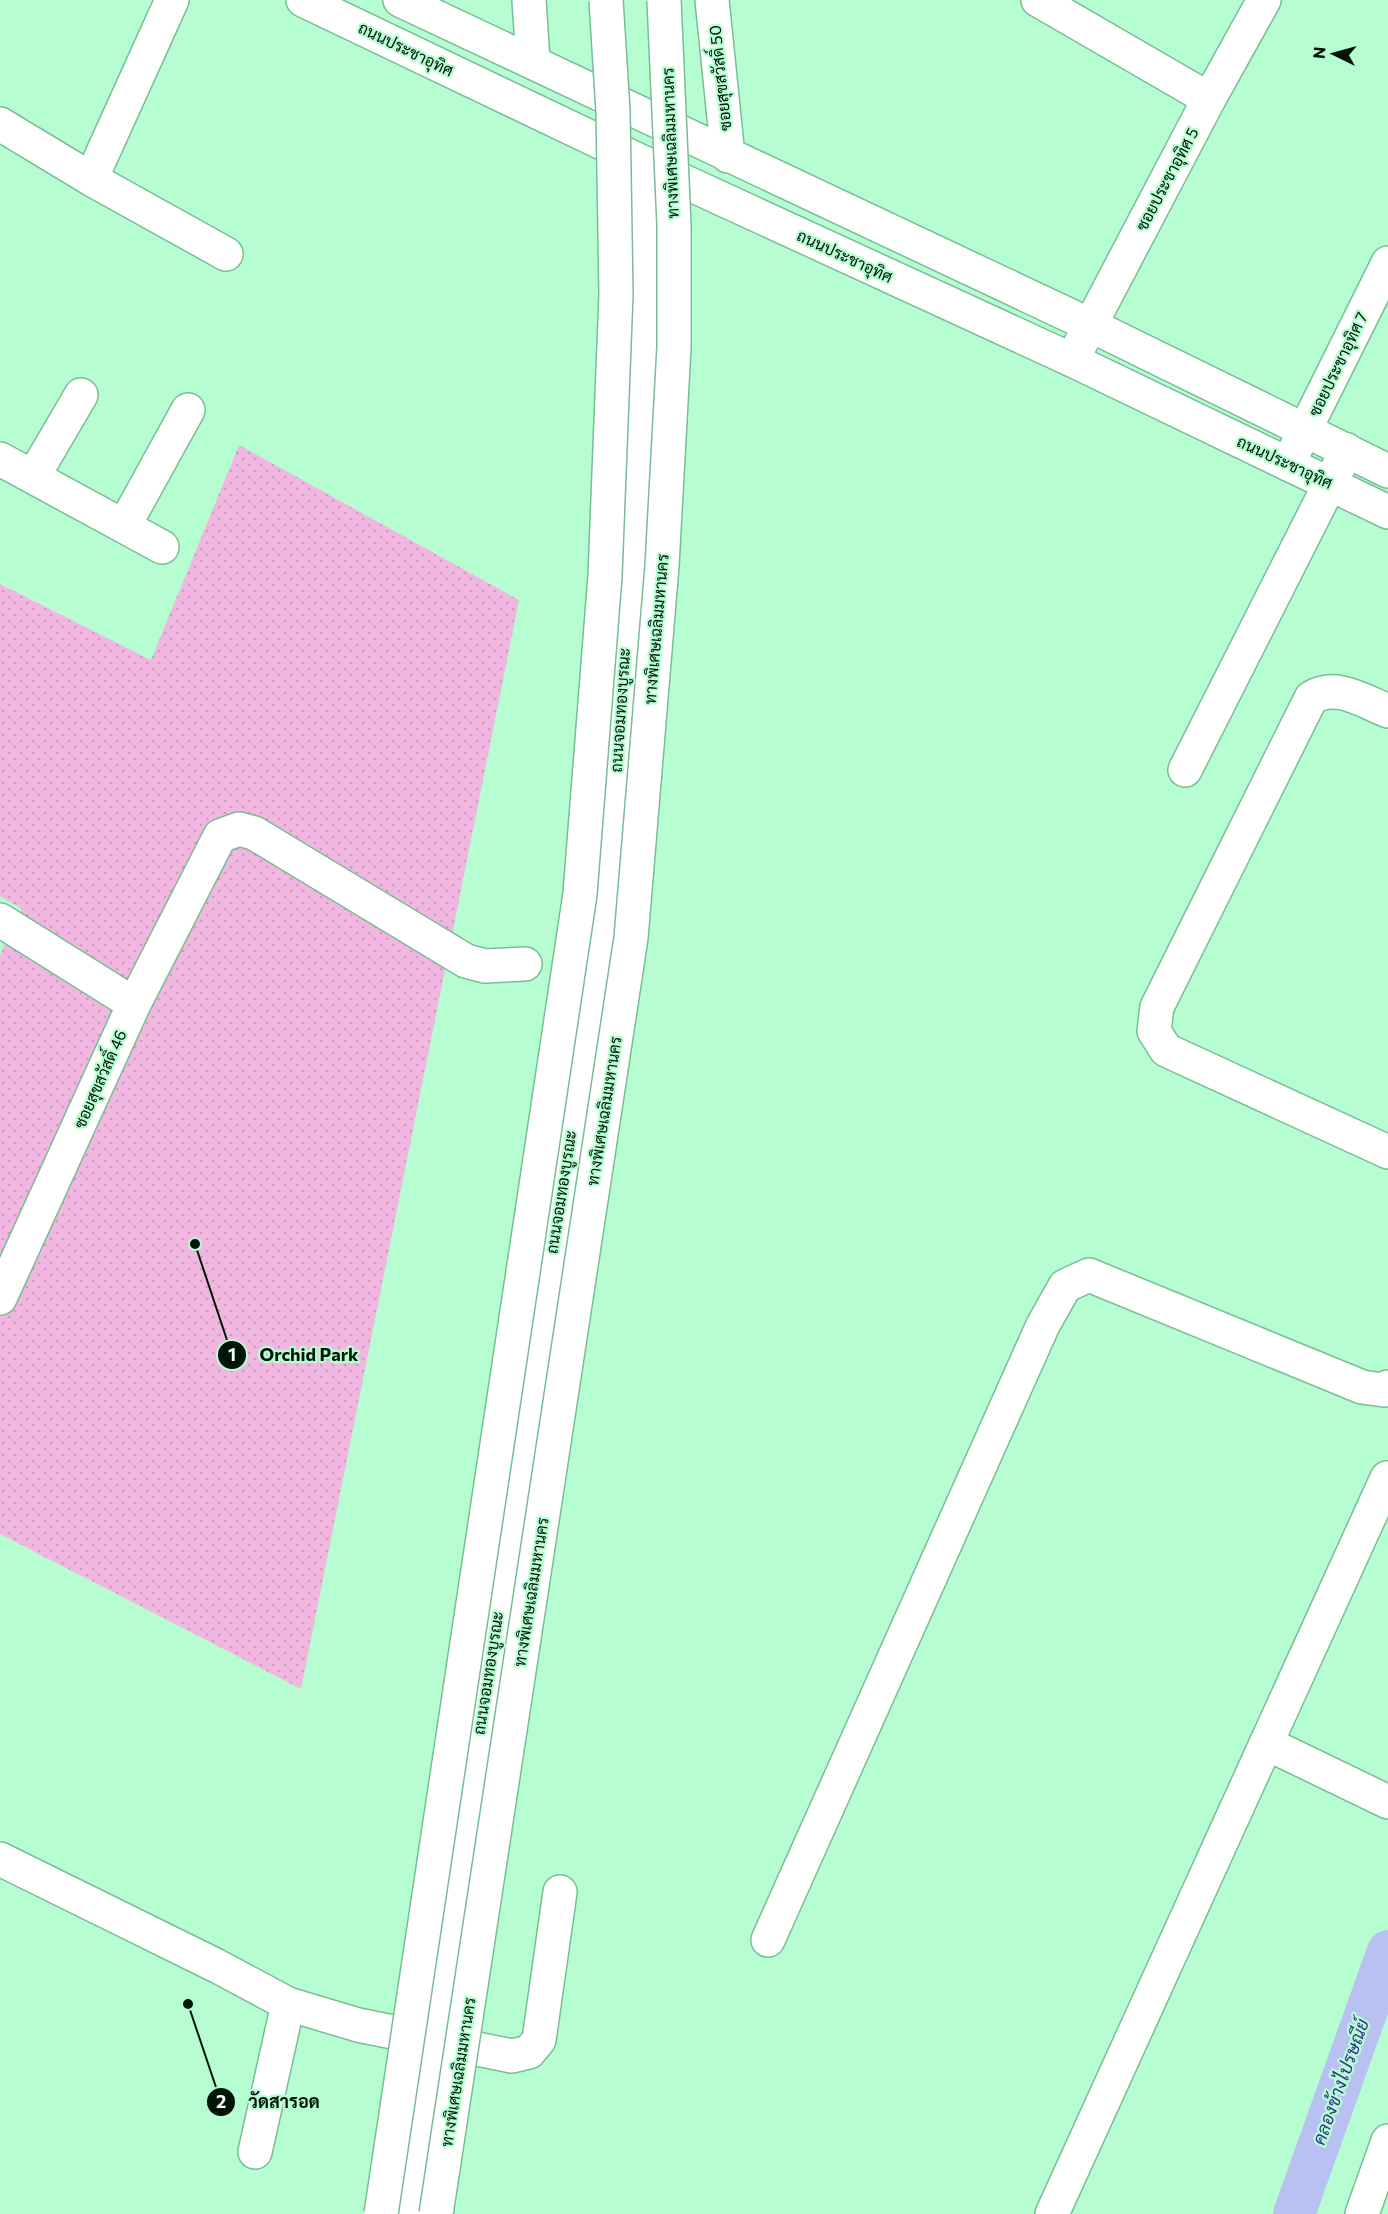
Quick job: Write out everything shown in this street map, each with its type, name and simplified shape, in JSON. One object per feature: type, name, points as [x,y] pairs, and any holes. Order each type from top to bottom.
[{"type":"main road","points":[[91,179],[172,0]]},
{"type":"main road","name":"ถนนประชาอุทิศ","points":[[303,0],[644,163],[1072,360],[1388,512]]},
{"type":"main road","points":[[400,0],[1090,326],[1306,429],[1388,471]]},
{"type":"main road","points":[[529,0],[533,61]]},
{"type":"main road","points":[[381,2214],[580,894],[605,576],[616,294],[613,111],[606,0]]},
{"type":"main road","name":"ทางพิเศษเฉลิมมหานคร","points":[[436,2214],[631,938],[662,566],[674,347],[674,225],[664,0]]},
{"type":"main road","name":"ซอยสุขสวัสดิ์ 50","points":[[712,0],[728,156]]},
{"type":"main road","points":[[1038,0],[1209,99]]},
{"type":"main road","name":"ซอยประชาอุทิศ 5","points":[[1072,360],[1209,99],[1264,0]]},
{"type":"main road","points":[[0,124],[91,179],[226,254]]},
{"type":"main road","name":"ถนนจอมทองบูรณะ","points":[[407,2214],[560,1202],[607,875],[641,389],[644,163]]},
{"type":"main road","name":"ซอยประชาอุทิศ 7","points":[[1288,464],[1388,263]]},
{"type":"main road","points":[[33,477],[81,394]]},
{"type":"main road","points":[[124,526],[188,410]]},
{"type":"main road","points":[[1185,770],[1332,484],[1347,450]]},
{"type":"main road","points":[[0,459],[162,547]]},
{"type":"main road","points":[[1388,711],[1341,691],[1321,692],[1311,698],[1157,1007],[1154,1031],[1166,1050],[1388,1152]]},
{"type":"main road","name":"ซอยสุขสวัสดิ์ 46","points":[[0,1298],[134,1004],[220,836],[239,829],[254,833],[466,961],[485,966],[525,964]]},
{"type":"main road","points":[[0,920],[134,1004]]},
{"type":"main road","points":[[768,1940],[1043,1325],[1065,1287],[1089,1275],[1362,1387],[1384,1390],[1388,1387]]},
{"type":"main road","points":[[1052,2214],[1387,1478]]},
{"type":"main road","points":[[1266,1743],[1388,1803]]},
{"type":"main road","points":[[0,1859],[217,1966],[288,2004],[358,2025],[512,2055],[529,2052],[539,2040],[561,1892]]},
{"type":"main road","points":[[255,2152],[288,2004]]},
{"type":"main road","points":[[1362,2214],[1388,2141]]},
{"type":"shaded area","points":[[239,445],[519,600],[301,1689],[0,1534],[0,955],[22,909],[0,896],[0,584],[151,660]]},
{"type":"waterway","name":"คลองข้างไปรษณีย์","points":[[1294,2214],[1388,1951]]},
{"type":"place","name":"Orchid Park","points":[[195,1244]]},
{"type":"place","name":"วัดสารอด","points":[[188,2004]]}]
